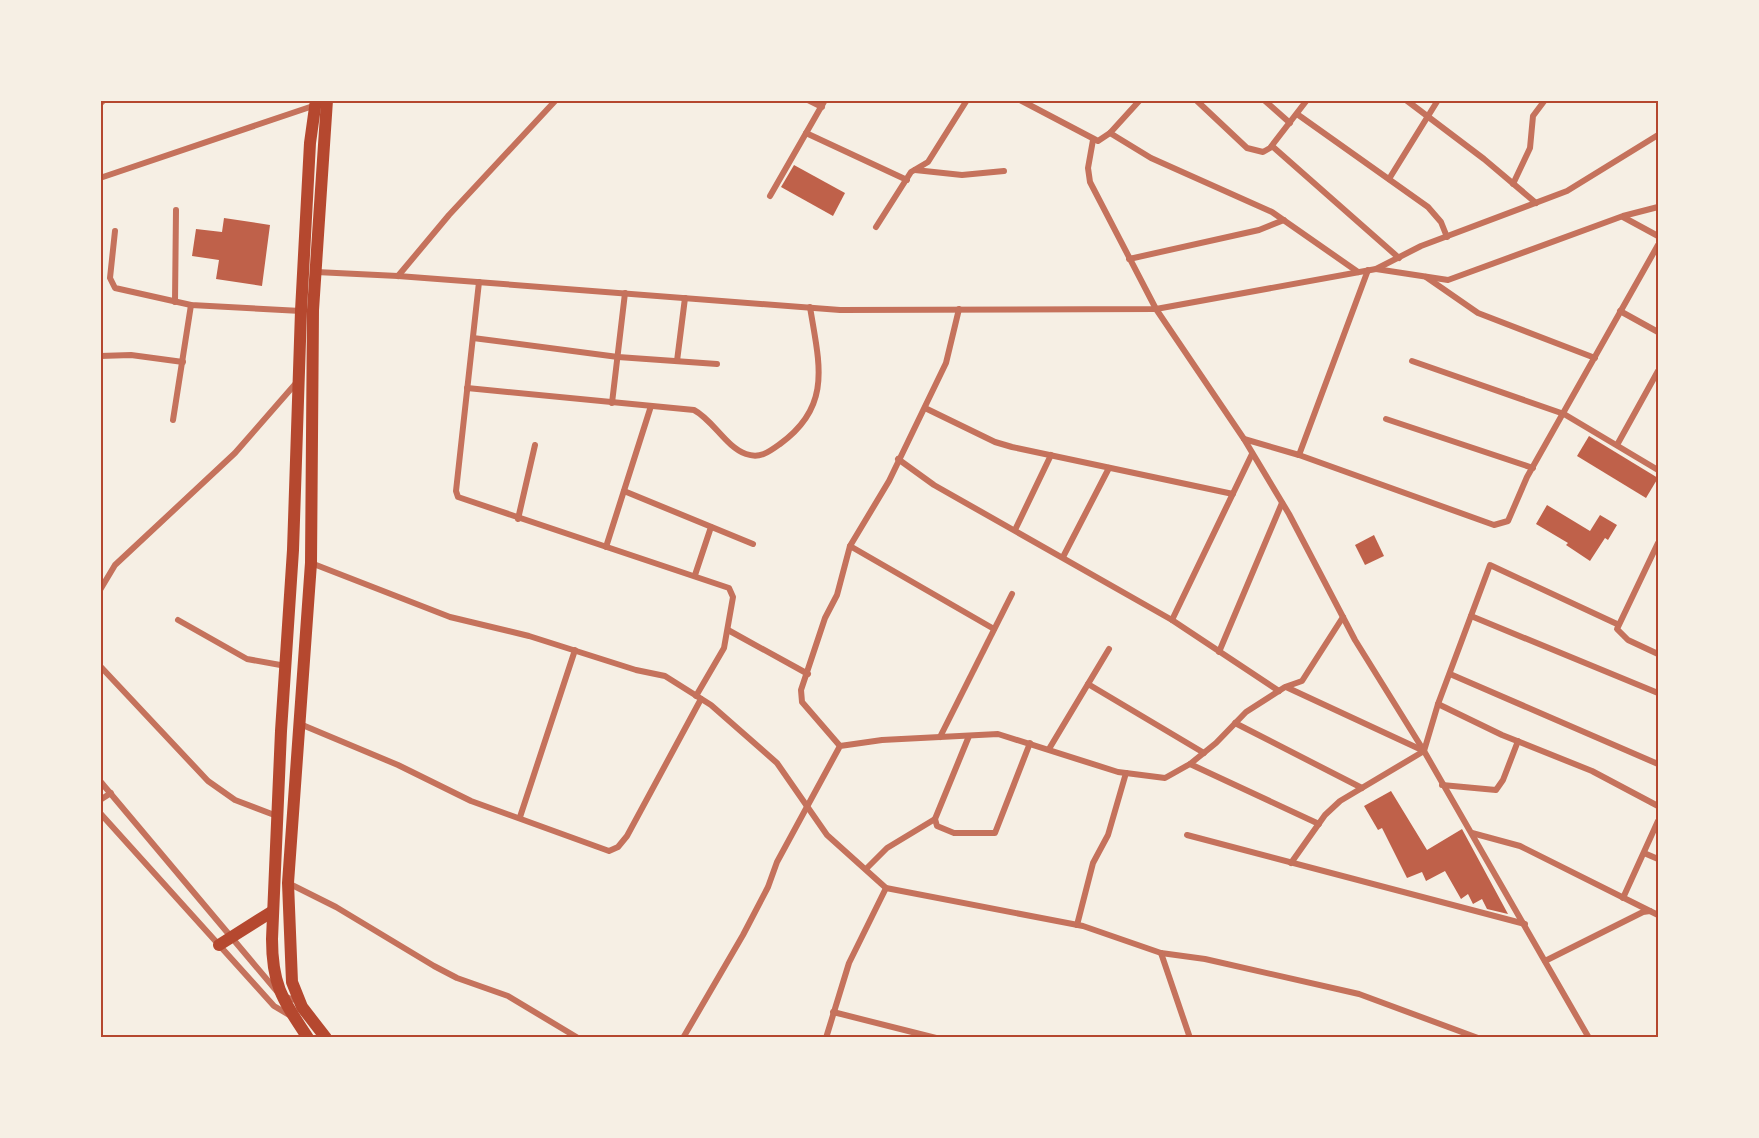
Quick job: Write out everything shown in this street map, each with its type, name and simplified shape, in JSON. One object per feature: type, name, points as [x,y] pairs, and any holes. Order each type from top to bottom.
[{"type":"main road","points":[[326,1038],[298,1001],[292,982],[288,883],[311,563],[315,272],[327,101]]},
{"type":"main road","points":[[308,1038],[280,995],[272,968],[274,876],[286,666],[301,311],[310,143],[315,103]]},
{"type":"main road","points":[[219,945],[273,911]]},
{"type":"street","points":[[100,104],[104,100]]},
{"type":"street","points":[[398,276],[449,215],[556,100]]},
{"type":"street","points":[[770,196],[823,104],[808,100]]},
{"type":"street","points":[[876,227],[914,170],[928,162],[967,100]]},
{"type":"street","points":[[1020,100],[1093,140],[1102,139],[1110,133],[1140,100]]},
{"type":"street","points":[[1196,100],[1247,148],[1255,152],[1263,152],[1272,146],[1307,100]]},
{"type":"street","points":[[1264,100],[1290,123]]},
{"type":"street","points":[[1407,100],[1536,203]]},
{"type":"street","points":[[1389,179],[1438,100]]},
{"type":"street","points":[[1514,184],[1530,148],[1533,116],[1545,100]]},
{"type":"street","points":[[100,178],[315,103],[327,101]]},
{"type":"street","points":[[1297,114],[1437,215],[1447,237]]},
{"type":"street","points":[[806,133],[907,180]]},
{"type":"street","points":[[1110,133],[1151,158],[1256,203],[1358,272]]},
{"type":"street","points":[[1376,269],[1447,237],[1567,191],[1659,135]]},
{"type":"street","points":[[1093,140],[1088,168],[1090,182],[1156,309],[1244,439],[1282,503],[1343,617],[1424,751],[1589,1038]]},
{"type":"street","points":[[1272,146],[1399,258]]},
{"type":"street","points":[[914,170],[962,175],[1004,171]]},
{"type":"street","points":[[315,272],[398,276],[810,307],[1156,309],[1376,269],[1448,280],[1623,216],[1659,207]]},
{"type":"street","points":[[175,302],[176,210]]},
{"type":"street","points":[[1623,216],[1659,236]]},
{"type":"street","points":[[1130,259],[1259,230],[1284,220]]},
{"type":"street","points":[[115,231],[110,278],[112,285],[122,290],[191,305],[301,311]]},
{"type":"street","points":[[1244,439],[1299,455],[1494,525],[1508,521],[1533,468],[1659,245]]},
{"type":"street","points":[[1299,455],[1368,270]]},
{"type":"street","points":[[1426,277],[1478,313],[1595,358]]},
{"type":"street","points":[[300,724],[399,765],[471,801],[609,851],[618,847],[627,836],[719,661],[728,630],[732,592],[723,586],[458,497],[456,491],[479,282]]},
{"type":"street","points":[[612,403],[625,293]]},
{"type":"street","points":[[677,361],[684,298]]},
{"type":"street","points":[[173,420],[191,305]]},
{"type":"street","points":[[467,388],[694,410],[706,418],[740,451],[758,456],[767,453],[798,431],[812,410],[819,391],[818,356],[810,307]]},
{"type":"street","points":[[840,746],[802,702],[801,690],[825,618],[837,595],[850,546],[889,481],[946,363],[959,309]]},
{"type":"street","points":[[1620,311],[1659,332]]},
{"type":"street","points":[[473,338],[618,357],[717,364]]},
{"type":"street","points":[[100,356],[131,356],[183,362]]},
{"type":"street","points":[[1412,361],[1564,414],[1659,470]]},
{"type":"street","points":[[1617,446],[1659,371]]},
{"type":"street","points":[[100,590],[115,565],[235,453],[298,381]]},
{"type":"street","points":[[606,547],[651,406]]},
{"type":"street","points":[[925,408],[995,442],[1233,494]]},
{"type":"street","points":[[1386,419],[1533,468]]},
{"type":"street","points":[[518,519],[535,445]]},
{"type":"street","points":[[1172,620],[1252,454]]},
{"type":"street","points":[[1015,530],[1051,455]]},
{"type":"street","points":[[898,459],[934,485],[1172,620],[1279,691]]},
{"type":"street","points":[[1063,557],[1109,468]]},
{"type":"street","points":[[624,491],[753,544]]},
{"type":"street","points":[[1219,652],[1282,503]]},
{"type":"street","points":[[694,575],[711,527]]},
{"type":"street","points":[[1659,543],[1617,624],[1619,633],[1659,654]]},
{"type":"street","points":[[850,546],[994,629]]},
{"type":"street","points":[[311,563],[450,617],[665,676],[699,697],[736,725],[777,763],[827,836],[886,888],[1077,925],[1161,953],[1205,959],[1359,994],[1478,1038]]},
{"type":"street","points":[[1291,863],[1319,824],[1340,801],[1424,751],[1438,704],[1490,565],[1617,624]]},
{"type":"street","points":[[940,737],[1012,594]]},
{"type":"street","points":[[1471,616],[1659,693]]},
{"type":"street","points":[[840,746],[998,734],[1126,773],[1165,778],[1204,753],[1246,712],[1286,687],[1302,681],[1343,617]]},
{"type":"street","points":[[178,620],[247,659],[286,666]]},
{"type":"street","points":[[728,630],[808,674]]},
{"type":"street","points":[[1049,748],[1109,649]]},
{"type":"street","points":[[520,817],[574,650]]},
{"type":"street","points":[[100,666],[208,781],[235,800],[277,816]]},
{"type":"street","points":[[1450,674],[1659,764]]},
{"type":"street","points":[[1088,684],[1204,753]]},
{"type":"street","points":[[1286,687],[1424,751]]},
{"type":"street","points":[[1438,704],[1518,741],[1592,771],[1659,806]]},
{"type":"street","points":[[1235,723],[1362,788]]},
{"type":"street","points":[[866,869],[887,848],[935,819],[969,736]]},
{"type":"street","points":[[1442,785],[1496,790],[1503,780],[1518,741]]},
{"type":"street","points":[[935,819],[938,826],[954,833],[995,833],[1030,743]]},
{"type":"street","points":[[683,1038],[743,935],[768,887],[777,862],[840,746]]},
{"type":"street","points":[[1190,764],[1319,824]]},
{"type":"street","points":[[1077,925],[1093,863],[1108,835],[1126,773]]},
{"type":"street","points":[[100,781],[280,995],[298,1001]]},
{"type":"street","points":[[100,801],[111,793]]},
{"type":"street","points":[[100,813],[274,1006],[294,1017],[314,1024]]},
{"type":"street","points":[[1623,898],[1659,821]]},
{"type":"street","points":[[1471,833],[1520,846],[1659,915]]},
{"type":"street","points":[[1187,835],[1525,924]]},
{"type":"street","points":[[1644,853],[1659,860]]},
{"type":"street","points":[[274,876],[336,907],[434,966],[457,978],[508,996],[578,1038]]},
{"type":"street","points":[[826,1038],[849,963],[886,888]]},
{"type":"street","points":[[1545,961],[1650,911]]},
{"type":"street","points":[[1161,953],[1191,1038]]},
{"type":"street","points":[[833,1012],[936,1038]]},
{"type":"building","points":[[794,165],[845,193],[833,216],[781,187]]},
{"type":"building","points":[[224,218],[270,225],[262,286],[216,279],[219,260],[192,256],[196,229],[222,232]]},
{"type":"building","points":[[1589,436],[1658,478],[1646,498],[1577,456]]},
{"type":"building","points":[[1547,505],[1590,531],[1600,515],[1617,525],[1608,540],[1605,538],[1590,561],[1566,545],[1568,543],[1536,524]]},
{"type":"building","points":[[1374,535],[1384,556],[1365,565],[1355,545]]},
{"type":"building","points":[[1391,791],[1427,850],[1462,829],[1508,914],[1487,909],[1482,899],[1473,904],[1468,894],[1461,899],[1445,871],[1426,881],[1422,872],[1407,878],[1382,828],[1378,830],[1364,806]]}]
